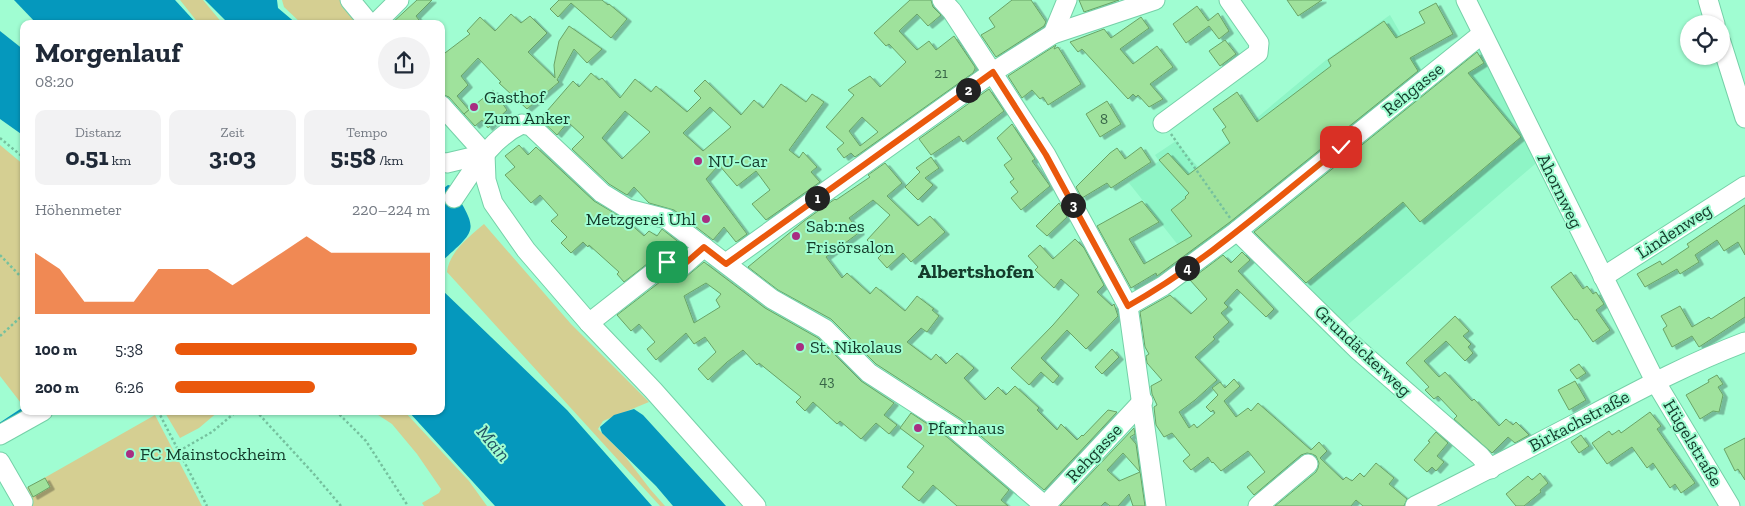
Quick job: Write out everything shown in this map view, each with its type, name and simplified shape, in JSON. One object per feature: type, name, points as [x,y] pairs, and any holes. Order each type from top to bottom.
[{"type":"street","points":[[350,0],[367,20]]},
{"type":"street","points":[[379,20],[399,0]]},
{"type":"street","name":"Rehgasse","points":[[942,0],[952,11],[993,72],[1046,155],[1128,306],[1156,506]]},
{"type":"street","points":[[1053,34],[1067,0]]},
{"type":"street","points":[[726,264],[993,72],[1053,34],[1155,0]]},
{"type":"street","points":[[1163,123],[1258,53],[1259,43],[1229,0]]},
{"type":"street","name":"Ahornweg","points":[[1466,0],[1655,381]]},
{"type":"street","points":[[1708,0],[1713,15]]},
{"type":"street","name":"Rehgasse","points":[[1128,306],[1163,286],[1237,231],[1482,34]]},
{"type":"street","points":[[1728,65],[1745,118]]},
{"type":"street","points":[[445,109],[485,154],[486,180],[493,203],[526,250],[756,506]]},
{"type":"street","points":[[454,198],[495,142],[508,130],[522,124],[531,126],[602,193],[628,209],[666,219],[772,299],[825,329],[869,373],[954,428],[1028,500],[1045,506]]},
{"type":"street","points":[[445,163],[485,154]]},
{"type":"street","name":"Lindenweg","points":[[1603,277],[1745,186]]},
{"type":"street","name":"Grundäckerweg","points":[[1237,231],[1357,349],[1480,456],[1491,468]]},
{"type":"street","points":[[589,322],[667,262],[680,268],[704,247]]},
{"type":"street","name":"Birkachstraße","points":[[1415,506],[1655,381],[1745,342]]},
{"type":"street","name":"Hügelstraße","points":[[1655,381],[1730,506]]},
{"type":"street","name":"Rehgasse","points":[[1045,506],[1142,401]]},
{"type":"street","points":[[0,435],[36,415]]},
{"type":"street","points":[[0,462],[23,502]]},
{"type":"street","points":[[1258,506],[1308,464]]},
{"type":"street","points":[[1736,506],[1745,499]]},
{"type":"path","points":[[1163,123],[1235,224],[1237,231]]},
{"type":"path","points":[[0,138],[20,155]]},
{"type":"path","points":[[0,255],[20,276]]},
{"type":"path","points":[[0,336],[20,318]]},
{"type":"path","points":[[160,415],[207,506]]},
{"type":"path","points":[[179,451],[212,432],[232,415]]},
{"type":"path","points":[[260,415],[341,506]]},
{"type":"path","points":[[340,415],[366,441],[408,506]]},
{"type":"shaded area","points":[[180,0],[203,0],[220,20],[196,20]]},
{"type":"shaded area","points":[[282,0],[345,0],[361,20],[298,20],[284,7]]},
{"type":"shaded area","points":[[1390,15],[1425,76],[1479,35],[1541,159],[1345,327],[1243,233],[1193,264],[1129,183],[1159,161],[1155,155],[1176,141],[1198,167],[1326,60]]},
{"type":"shaded area","points":[[0,145],[20,162],[20,402],[0,376]]},
{"type":"shaded area","points":[[484,224],[571,324],[649,402],[603,421],[598,429],[624,455],[665,506],[660,506],[447,272],[456,251]]},
{"type":"shaded area","name":"FC Mainstockheim","points":[[155,415],[202,506],[23,506],[16,494]]},
{"type":"shaded area","points":[[166,415],[214,415],[199,428],[180,438]]},
{"type":"shaded area","points":[[378,415],[408,415],[469,481],[487,506],[424,506],[422,503],[439,493],[441,489],[417,454],[392,424]]},
{"type":"water","points":[[14,0],[175,0],[193,20],[33,20]]},
{"type":"water","points":[[205,0],[277,0],[278,8],[292,20],[225,20]]},
{"type":"water","points":[[0,31],[20,47],[20,133],[0,119]]},
{"type":"water","points":[[448,185],[452,186],[466,212],[471,228],[463,242],[445,258],[445,187]]},
{"type":"water","name":"Main","points":[[445,293],[567,410],[652,506],[495,506],[412,415],[445,415]]},
{"type":"water","points":[[634,409],[643,415],[726,506],[673,506],[656,486],[602,433],[600,427],[614,415]]},
{"type":"building","points":[[417,0],[432,0],[416,16],[419,20],[395,20]]},
{"type":"building","points":[[559,0],[602,0],[627,19],[611,38],[571,3],[558,17],[550,9]]},
{"type":"building","points":[[910,0],[931,0],[933,7],[941,15],[928,26],[917,14],[899,31],[917,50],[929,41],[936,50],[954,36],[975,69],[973,73],[855,157],[851,153],[844,158],[837,149],[844,143],[826,127],[854,95],[848,90],[870,76],[880,87],[906,62],[889,44],[886,46],[874,33]],"holes":[[[862,117],[878,132],[860,146],[849,131]]]},
{"type":"building","points":[[1012,0],[1031,0],[1046,22],[1044,26],[996,57],[981,35],[995,27],[989,18]]},
{"type":"building","points":[[1079,0],[1119,0],[1084,12]]},
{"type":"building","points":[[1287,0],[1322,0],[1298,16]]},
{"type":"building","points":[[1436,3],[1453,34],[1410,58],[1418,71],[1230,222],[1157,276],[1156,273],[1131,288],[1097,226],[1142,201],[1159,222],[1129,239],[1144,264],[1192,236],[1171,210],[1186,198],[1189,193],[1159,160],[1168,153],[1188,175],[1230,143],[1222,130],[1226,127],[1213,109],[1237,92],[1257,122],[1331,66],[1328,60],[1384,21],[1396,38],[1425,23],[1419,12]]},
{"type":"building","points":[[1197,6],[1208,21],[1218,13],[1229,31],[1219,39],[1209,26],[1186,43],[1173,24]]},
{"type":"building","points":[[511,14],[521,23],[530,16],[547,33],[528,52],[555,78],[554,65],[559,41],[569,26],[602,49],[587,63],[574,49],[557,80],[559,82],[527,109],[499,83],[501,82],[478,58],[461,76],[468,85],[457,96],[469,110],[464,114],[449,97],[445,96],[445,53],[470,34],[467,31],[480,17],[495,31]]},
{"type":"building","points":[[1141,17],[1149,28],[1120,49],[1133,64],[1157,46],[1173,67],[1150,84],[1163,99],[1149,107],[1138,95],[1136,97],[1133,94],[1128,99],[1082,49],[1078,52],[1070,42],[1104,29],[1111,38]]},
{"type":"building","points":[[1225,40],[1236,54],[1220,66],[1209,51]]},
{"type":"building","points":[[1056,45],[1054,49],[1058,47],[1081,84],[1048,105],[1043,97],[1040,99],[1032,90],[1022,98],[1008,76]]},
{"type":"building","points":[[1477,52],[1484,63],[1468,73],[1521,137],[1420,222],[1403,202],[1306,283],[1254,232]]},
{"type":"building","points":[[591,73],[599,80],[602,78],[620,98],[635,79],[651,92],[656,86],[687,112],[701,98],[694,91],[705,80],[741,115],[754,100],[763,108],[781,84],[806,102],[812,94],[824,102],[789,150],[799,158],[803,152],[817,167],[811,172],[820,182],[766,220],[752,204],[770,190],[756,171],[737,186],[719,165],[706,179],[747,234],[736,242],[724,227],[713,240],[674,210],[649,203],[634,187],[627,195],[609,184],[572,149],[584,137],[568,122],[557,135],[540,119],[573,81],[579,87]],"holes":[[[710,107],[731,127],[703,151],[683,133]],[[625,111],[650,132],[622,159],[602,138]]]},
{"type":"building","points":[[989,89],[1004,111],[963,142],[959,136],[931,155],[919,139]]},
{"type":"building","points":[[493,90],[507,110],[488,128],[482,120],[475,126],[464,114]]},
{"type":"building","points":[[1107,101],[1121,124],[1100,137],[1086,114]]},
{"type":"building","points":[[1012,124],[1035,159],[1032,161],[1050,186],[1021,210],[1011,198],[1018,192],[1010,182],[1014,179],[1004,165],[1012,159],[997,138]]},
{"type":"building","points":[[519,145],[528,155],[536,147],[594,201],[626,220],[644,236],[649,231],[657,236],[662,229],[686,248],[678,255],[666,251],[661,253],[624,282],[617,274],[619,272],[589,245],[588,247],[583,242],[571,253],[561,243],[567,237],[551,221],[558,215],[540,195],[531,203],[505,175],[515,167],[505,156]]},
{"type":"building","points":[[1141,147],[1151,162],[1111,188],[1107,183],[1082,198],[1076,187],[1110,153],[1117,148],[1125,159]]},
{"type":"building","points":[[931,157],[939,168],[925,178],[933,185],[918,200],[905,187],[920,172],[916,168]]},
{"type":"building","points":[[885,163],[902,183],[887,196],[918,226],[930,216],[945,232],[911,262],[903,253],[887,268],[878,258],[881,255],[867,240],[890,215],[873,200],[849,218],[860,232],[826,257],[842,278],[847,273],[870,294],[876,287],[905,311],[917,296],[934,309],[932,310],[939,316],[927,332],[921,328],[907,342],[931,360],[936,354],[946,364],[957,353],[974,368],[964,378],[985,400],[998,387],[1006,395],[1015,386],[1039,408],[1037,410],[1057,430],[1061,424],[1077,440],[1108,410],[1117,412],[1044,490],[961,419],[876,364],[831,319],[778,290],[748,267],[804,221],[870,177],[868,175]]},
{"type":"building","points":[[1059,203],[1067,217],[1047,236],[1036,226]]},
{"type":"building","points":[[1745,205],[1745,255],[1738,242],[1724,251],[1717,240],[1695,255],[1699,262],[1680,274],[1677,269],[1645,287],[1637,274],[1660,261],[1662,265],[1689,247],[1687,244]]},
{"type":"building","points":[[1075,239],[1084,248],[1104,285],[1097,292],[1112,306],[1114,304],[1118,316],[1086,349],[1067,330],[1041,358],[1059,376],[1053,383],[1041,372],[1029,385],[1011,368],[1079,295],[1061,279],[1054,288],[1035,270],[1038,267],[1028,256],[1040,245],[1053,259]]},
{"type":"building","points":[[1242,252],[1250,260],[1238,271],[1274,309],[1266,317],[1237,289],[1224,303],[1228,307],[1221,313],[1229,322],[1213,337],[1215,339],[1195,357],[1217,380],[1179,412],[1189,428],[1194,424],[1197,428],[1215,413],[1206,407],[1218,395],[1212,388],[1220,382],[1225,388],[1234,379],[1240,386],[1224,401],[1236,417],[1248,408],[1251,411],[1258,403],[1311,450],[1319,442],[1327,451],[1320,458],[1343,480],[1346,477],[1352,481],[1360,473],[1364,477],[1376,463],[1394,478],[1389,484],[1407,499],[1404,506],[1363,506],[1356,500],[1351,506],[1275,506],[1316,472],[1319,463],[1316,456],[1307,453],[1301,455],[1254,495],[1247,487],[1265,472],[1248,451],[1221,471],[1208,457],[1191,470],[1183,461],[1190,455],[1172,433],[1164,437],[1156,425],[1154,407],[1157,405],[1151,386],[1162,380],[1147,363],[1146,356],[1149,354],[1145,347],[1140,312],[1170,295],[1191,314],[1207,299],[1190,280],[1223,255],[1231,263]]},
{"type":"building","points":[[704,262],[765,308],[818,338],[861,381],[894,403],[884,415],[897,425],[889,434],[876,423],[861,439],[840,421],[837,424],[813,402],[805,411],[796,402],[801,397],[759,363],[757,365],[743,350],[708,380],[698,369],[716,352],[705,337],[694,344],[686,333],[656,360],[647,349],[655,342],[639,324],[631,331],[617,315],[669,275],[666,282],[674,277],[682,279]],"holes":[[[706,283],[721,294],[716,300],[720,307],[694,323],[684,296]]]},
{"type":"building","points":[[1571,272],[1583,289],[1587,286],[1593,294],[1596,292],[1604,304],[1596,310],[1610,330],[1593,342],[1551,287]]},
{"type":"building","points":[[1745,297],[1745,317],[1699,347],[1692,336],[1672,347],[1663,329],[1667,326],[1661,316],[1680,306],[1692,327],[1709,317],[1711,319]]},
{"type":"building","points":[[1455,316],[1469,331],[1463,336],[1471,344],[1468,347],[1473,353],[1465,361],[1446,341],[1424,361],[1439,377],[1445,372],[1499,426],[1506,419],[1513,425],[1516,422],[1529,435],[1515,443],[1508,437],[1492,453],[1454,419],[1457,416],[1438,396],[1434,399],[1425,390],[1429,387],[1406,363]]},
{"type":"building","points":[[1112,349],[1119,357],[1102,374],[1095,367]]},
{"type":"building","points":[[1579,364],[1586,373],[1577,379],[1570,370]]},
{"type":"building","points":[[1717,375],[1723,384],[1718,387],[1723,395],[1719,412],[1713,411],[1700,419],[1686,395],[1709,382],[1708,380]]},
{"type":"building","points":[[1575,381],[1586,400],[1569,410],[1558,390]]},
{"type":"building","points":[[1650,412],[1661,426],[1657,429],[1695,483],[1681,493],[1675,484],[1670,488],[1653,463],[1647,468],[1632,447],[1607,464],[1592,443],[1609,431],[1612,435],[1619,430],[1621,433]]},
{"type":"building","points":[[911,413],[947,437],[1009,490],[1001,500],[1008,506],[957,506],[933,485],[919,501],[902,487],[914,472],[907,467],[924,446],[900,428]]},
{"type":"building","points":[[1134,428],[1135,434],[1130,437],[1136,444],[1145,506],[1133,506],[1129,494],[1118,506],[1110,506],[1105,502],[1101,506],[1060,506]],"holes":[[[1123,453],[1140,472],[1119,481],[1107,470]]]},
{"type":"building","points":[[1436,432],[1448,443],[1437,456],[1444,462],[1436,471],[1432,467],[1427,472],[1414,460]]},
{"type":"building","points":[[1581,435],[1589,446],[1579,453],[1571,442]]},
{"type":"building","points":[[1745,438],[1745,480],[1738,469],[1735,471],[1724,449]]},
{"type":"building","points":[[1540,473],[1548,483],[1540,490],[1541,492],[1524,506],[1516,506],[1506,494],[1528,476],[1532,480]]},
{"type":"building","points":[[45,478],[50,487],[33,497],[28,487]]},
{"type":"waterway","points":[[0,425],[20,412]]},
{"type":"ferry route","points":[[445,210],[448,206]]},
{"type":"place","name":"Gasthof Zum Anker","points":[[474,107]]},
{"type":"place","name":"NU-Car","points":[[698,161]]},
{"type":"place","name":"Metzgerei Uhl","points":[[706,219]]},
{"type":"place","name":"Sab:nes Frisörsalon","points":[[796,236]]},
{"type":"place","name":"St. Nikolaus","points":[[800,347]]},
{"type":"place","name":"Pfarrhaus","points":[[918,428]]},
{"type":"place","name":"FC Mainstockheim","points":[[130,454]]},
{"type":"district","name":"Albertshofen","points":[[976,271]]},
{"type":"route","points":[[667,262],[680,268],[704,247],[726,264],[993,72],[1046,155],[1128,306],[1163,286],[1237,231],[1341,147]]}]
